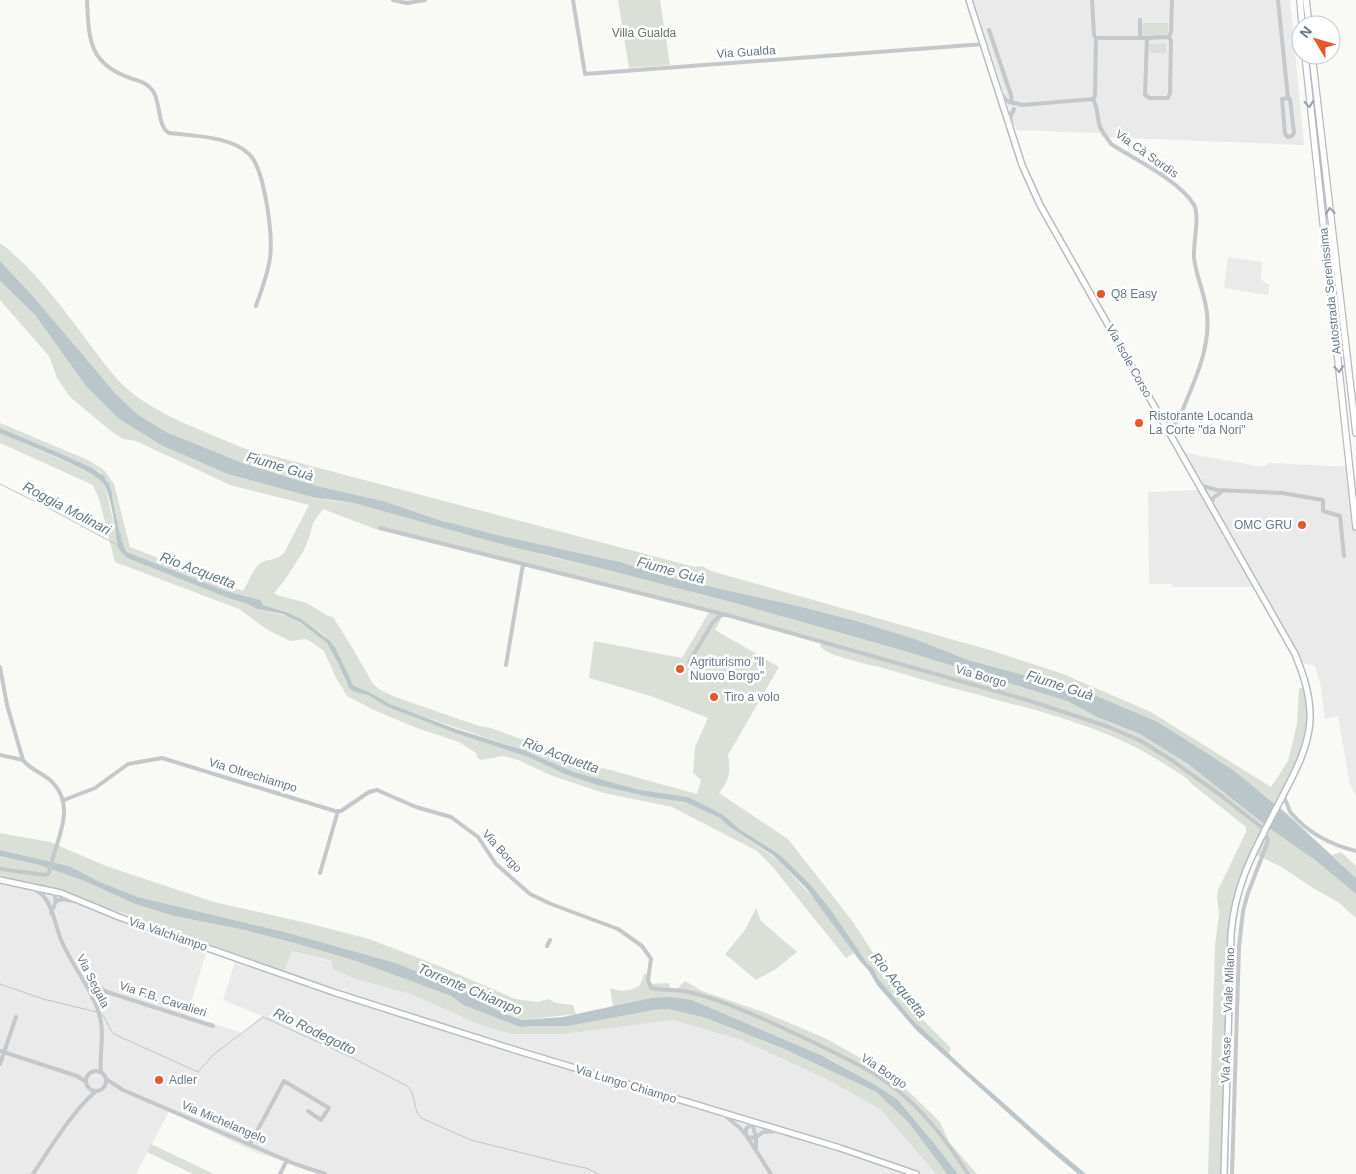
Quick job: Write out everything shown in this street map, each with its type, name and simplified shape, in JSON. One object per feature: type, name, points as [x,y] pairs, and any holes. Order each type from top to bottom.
[{"type":"highway","points":[[1301,1],[1302,15]]},
{"type":"highway","points":[[1301,1],[1306,15]]},
{"type":"highway","name":"Autostrada Serenissima","points":[[1306,65],[1356,528]]},
{"type":"highway","name":"Autostrada Serenissima","points":[[1313,65],[1356,433]]},
{"type":"main road","name":"Via Isole Corso","points":[[970,0],[1003,109],[1030,184],[1040,205],[1295,654],[1308,689],[1310,720],[1308,734],[1299,762],[1282,796]]},
{"type":"main road","name":"Viale Milano","points":[[1224,1174],[1232,918],[1241,880],[1282,796]]},
{"type":"main road","name":"Via Valchiampo","points":[[0,880],[54,892],[119,917],[336,993]]},
{"type":"main road","name":"Via Lungo Chiampo","points":[[336,993],[512,1050],[840,1148],[916,1174]]},
{"type":"street","points":[[87,0],[90,37],[97,57],[121,74],[150,87],[157,100],[161,124],[165,131],[220,140],[247,152],[253,160],[262,181],[266,198],[270,256],[256,306]]},
{"type":"street","points":[[394,0],[407,3],[425,0]]},
{"type":"street","name":"Via Gualda","points":[[574,0],[585,74],[984,44]]},
{"type":"street","name":"Via Cà Sordìs","points":[[1092,0],[1094,35],[1096,38],[1095,96],[1093,99],[1096,103],[1100,126],[1104,135],[1111,144],[1171,181],[1188,197],[1194,206],[1196,216],[1194,259],[1205,296],[1208,337],[1202,360],[1179,419],[1167,430]]},
{"type":"street","points":[[1147,38],[1145,95],[1150,98],[1165,98],[1170,94],[1171,41],[1169,38],[1171,32],[1172,0]]},
{"type":"street","points":[[1278,0],[1288,98],[1290,99],[1294,133],[1288,138],[1285,134],[1282,99],[1288,98]]},
{"type":"street","points":[[1140,20],[1140,38]]},
{"type":"street","points":[[989,30],[1012,103]]},
{"type":"street","points":[[1096,38],[1169,38]]},
{"type":"street","points":[[997,88],[1004,98],[1012,103],[1022,105],[1093,99]]},
{"type":"street","points":[[1003,109],[1012,103]]},
{"type":"street","points":[[1003,109],[1014,109],[1022,105]]},
{"type":"street","points":[[1012,133],[1010,117],[1014,109]]},
{"type":"street","points":[[1198,485],[1210,489],[1282,493],[1323,500],[1323,511],[1340,516],[1344,556]]},
{"type":"street","points":[[1204,496],[1210,489]]},
{"type":"street","points":[[1204,496],[1211,497],[1224,490]]},
{"type":"street","points":[[1212,509],[1212,501],[1218,494]]},
{"type":"street","name":"Via Borgo","points":[[380,528],[722,614],[1027,700],[1109,726],[1141,741],[1173,761],[1219,794],[1265,831]]},
{"type":"street","points":[[506,665],[523,564]]},
{"type":"street","points":[[689,662],[713,622],[722,614]]},
{"type":"street","points":[[0,668],[5,698],[23,760],[26,765],[47,776],[59,790],[64,800],[63,822],[49,873],[46,875],[0,869]]},
{"type":"street","points":[[0,755],[23,760]]},
{"type":"street","name":"Via Oltrechiampo","points":[[64,800],[95,788],[128,764],[162,758],[338,811]]},
{"type":"street","name":"Via Borgo","points":[[338,811],[369,792],[377,790],[416,807],[451,817],[478,838],[496,864],[530,894],[551,904],[618,929],[642,946],[648,952],[652,961],[648,980],[649,986],[655,989],[684,991],[747,1012],[784,1028],[869,1071],[889,1084],[909,1102],[942,1138],[968,1174]]},
{"type":"street","points":[[1282,796],[1287,800],[1290,812],[1319,836],[1328,842],[1356,851]]},
{"type":"street","points":[[320,873],[338,811]]},
{"type":"street","name":"Via Asse","points":[[1232,1174],[1239,947],[1243,912],[1248,893],[1268,841],[1265,831]]},
{"type":"street","points":[[18,884],[41,892],[47,901],[54,892]]},
{"type":"street","points":[[51,913],[56,901],[54,892]]},
{"type":"street","points":[[56,901],[63,899],[87,904]]},
{"type":"street","name":"Via Segala","points":[[47,901],[62,943],[92,998],[101,1023],[99,1061],[101,1072],[106,1080]]},
{"type":"street","points":[[547,946],[550,940]]},
{"type":"street","name":"Via F.B. Cavalieri","points":[[82,978],[108,992],[213,1026]]},
{"type":"street","name":"Via F.B. Cavalieri","points":[[92,998],[102,992],[108,992]]},
{"type":"street","points":[[0,1064],[2,1052],[16,1017]]},
{"type":"street","points":[[2,1052],[77,1076],[86,1082],[89,1088],[87,1098]]},
{"type":"street","name":"Via Segala","points":[[86,1082],[99,1061]]},
{"type":"street","points":[[77,1076],[101,1072]]},
{"type":"street","points":[[33,1174],[87,1098],[103,1087],[106,1080]]},
{"type":"street","name":"Via Michelangelo","points":[[106,1080],[115,1087],[287,1160],[326,1174]]},
{"type":"street","points":[[250,1144],[284,1081],[329,1108],[321,1120],[308,1111]]},
{"type":"street","name":"Via Michelangelo","points":[[103,1087],[115,1087]]},
{"type":"street","points":[[89,1088],[96,1091]]},
{"type":"street","points":[[724,1114],[747,1136],[771,1174]]},
{"type":"street","points":[[747,1136],[746,1129],[752,1123],[756,1137],[756,1150]]},
{"type":"street","points":[[747,1136],[750,1138],[767,1131],[780,1131]]},
{"type":"street","points":[[280,1174],[287,1160]]},
{"type":"shaded area","points":[[973,0],[1290,0],[1291,65],[1296,65],[1304,145],[1102,137],[1100,133],[1016,130]]},
{"type":"shaded area","points":[[1228,257],[1262,262],[1261,280],[1269,285],[1268,295],[1224,288]]},
{"type":"shaded area","points":[[1180,452],[1263,467],[1269,463],[1354,467],[1356,484],[1356,795],[1350,785],[1338,716],[1325,719],[1321,687],[1315,666],[1298,662],[1256,587],[1172,587],[1172,584],[1149,584],[1148,492],[1201,490]]},
{"type":"shaded area","points":[[0,880],[43,887],[207,950],[187,1015],[242,1033],[262,1016],[223,1000],[237,956],[256,962],[292,951],[331,962],[358,980],[408,993],[480,1025],[565,1034],[673,1020],[741,1040],[824,1078],[880,1109],[936,1174],[324,1174],[254,1152],[169,1111],[136,1174],[0,1174]]},
{"type":"green space","name":"Villa Gualda","points":[[618,0],[660,0],[670,65],[629,68]]},
{"type":"green space","points":[[1143,23],[1168,23],[1168,34],[1166,37],[1142,36]]},
{"type":"green space","points":[[1166,43],[1166,53],[1150,53],[1149,44]]},
{"type":"green space","points":[[0,243],[25,265],[47,289],[110,371],[125,387],[151,406],[166,414],[243,448],[695,567],[702,566],[711,571],[993,651],[1063,674],[1151,712],[1271,787],[1288,761],[1297,724],[1299,688],[1307,688],[1310,722],[1305,747],[1278,806],[1233,771],[1158,722],[1086,692],[1046,679],[1027,676],[968,660],[915,639],[857,621],[676,579],[620,562],[439,520],[383,501],[317,486],[245,464],[193,445],[168,433],[137,414],[115,393],[31,294],[0,261]]},
{"type":"green space","points":[[0,281],[35,315],[86,386],[118,418],[328,500],[354,503],[555,558],[731,602],[901,650],[1067,701],[1097,717],[1140,734],[1188,764],[1315,860],[1356,894],[1356,918],[1338,902],[1280,866],[1254,854],[1233,915],[1224,1174],[1208,1174],[1215,945],[1219,914],[1217,897],[1218,890],[1246,832],[1246,827],[1183,775],[1139,749],[1090,728],[1039,711],[849,660],[824,650],[820,646],[822,641],[723,615],[715,630],[779,667],[728,755],[729,775],[719,793],[788,839],[853,922],[897,990],[951,1048],[949,1054],[913,1020],[878,978],[873,968],[867,963],[809,883],[779,854],[741,830],[722,814],[683,796],[640,790],[574,772],[536,755],[390,704],[352,685],[341,660],[326,637],[303,620],[289,613],[263,605],[249,597],[226,591],[127,552],[119,532],[111,490],[100,472],[0,428],[0,423],[88,460],[104,470],[114,484],[130,547],[243,591],[258,565],[284,553],[309,505],[230,485],[136,441],[123,439],[112,432],[70,397],[57,378],[49,356],[0,300]],"holes":[[[323,509],[375,529],[709,612],[682,658],[594,641],[589,678],[651,696],[708,718],[695,747],[693,773],[701,780],[697,794],[592,765],[491,728],[479,726],[398,698],[380,690],[373,684],[333,617],[307,603],[274,593],[303,552],[313,523]]]},
{"type":"green space","points":[[0,433],[76,466],[102,481],[106,490],[120,551],[127,558],[257,609],[288,616],[327,643],[347,685],[355,692],[368,695],[404,713],[455,733],[528,757],[567,775],[597,785],[649,797],[685,802],[720,818],[728,826],[778,860],[819,904],[854,953],[846,958],[771,865],[757,851],[672,807],[604,793],[550,775],[518,760],[503,756],[481,760],[476,753],[459,742],[414,727],[347,696],[336,678],[324,651],[310,641],[305,639],[290,641],[266,629],[239,609],[115,562],[99,499],[93,485],[0,443]]},
{"type":"green space","points":[[0,833],[50,842],[106,866],[214,902],[369,939],[437,965],[515,999],[538,1002],[548,999],[556,1003],[573,1005],[576,1014],[524,1020],[502,1013],[457,988],[396,963],[292,934],[138,897],[100,882],[69,866],[0,850]]},
{"type":"green space","points":[[1341,852],[1356,866],[1356,878],[1332,855]]},
{"type":"green space","points":[[0,856],[39,865],[82,880],[135,904],[174,916],[245,930],[359,962],[451,996],[463,1005],[520,1027],[568,1026],[668,1009],[706,1018],[782,1048],[876,1092],[908,1122],[947,1174],[936,1174],[880,1109],[824,1078],[741,1040],[673,1020],[565,1034],[512,1034],[480,1025],[408,993],[358,980],[333,969],[331,961],[292,951],[283,972],[125,914],[43,887],[0,880]]},
{"type":"green space","points":[[756,908],[761,921],[797,952],[776,969],[756,980],[725,954],[745,930]]},
{"type":"green space","points":[[644,974],[649,974],[648,979],[652,984],[669,983],[670,988],[677,989],[685,981],[702,991],[763,1012],[825,1038],[894,1077],[940,1122],[949,1142],[977,1174],[958,1174],[897,1099],[830,1059],[692,1000],[651,998],[613,1007],[610,988],[622,991],[633,989],[640,985]]},
{"type":"green space","points":[[151,1144],[214,1174],[193,1174],[147,1152]]},
{"type":"water","name":"Fiume Guà","points":[[0,261],[31,294],[115,393],[137,414],[168,433],[245,464],[317,486],[383,501],[439,520],[498,535],[620,562],[676,579],[857,621],[915,639],[968,660],[1027,676],[1046,679],[1087,692],[1158,722],[1233,770],[1286,813],[1356,878],[1356,894],[1315,860],[1268,827],[1188,764],[1140,734],[1097,717],[1067,701],[901,650],[731,602],[497,543],[354,503],[313,497],[228,474],[163,446],[118,418],[86,386],[35,315],[0,281]]},
{"type":"water","points":[[0,428],[92,468],[104,476],[111,490],[121,541],[127,552],[226,591],[260,600],[263,605],[289,613],[303,620],[330,641],[352,685],[390,704],[456,729],[526,751],[574,772],[640,790],[688,797],[722,814],[741,830],[779,854],[809,883],[830,909],[867,963],[873,968],[878,978],[913,1020],[964,1068],[1086,1174],[1078,1174],[1047,1148],[917,1031],[877,985],[869,971],[806,888],[774,856],[728,826],[720,818],[685,802],[649,797],[597,785],[567,775],[528,757],[455,733],[388,707],[368,695],[355,692],[349,688],[327,643],[301,623],[283,614],[257,609],[127,558],[118,547],[111,505],[103,483],[97,477],[72,464],[0,433]]},
{"type":"water","points":[[0,850],[69,866],[100,882],[138,897],[292,934],[396,963],[457,988],[502,1013],[523,1020],[563,1017],[651,998],[670,997],[692,1000],[823,1056],[897,1099],[958,1174],[947,1174],[908,1122],[876,1092],[782,1048],[706,1018],[668,1009],[568,1026],[520,1027],[463,1005],[451,996],[359,962],[245,930],[174,916],[135,904],[82,880],[39,865],[0,856]]},
{"type":"waterway","name":"Rio Acquetta","points":[[108,482],[112,495]]},
{"type":"waterway","name":"Roggia Molinari","points":[[0,484],[119,546]]},
{"type":"waterway","name":"Rio Acquetta","points":[[120,533],[123,546]]},
{"type":"waterway","name":"Rio Acquetta","points":[[326,638],[335,648],[353,686]]},
{"type":"waterway","name":"Rio Rodegotto","points":[[0,984],[43,999],[101,1013],[116,1035],[198,1072],[213,1055],[263,1017],[353,1058],[407,1086],[412,1093],[416,1110],[421,1118],[471,1140],[586,1168],[599,1174]]},
{"type":"place","name":"Q8 Easy","points":[[1101,294]]},
{"type":"place","name":"Ristorante Locanda La Corte \"da Nori\"","points":[[1139,423]]},
{"type":"place","name":"OMC GRU","points":[[1302,525]]},
{"type":"place","name":"Agriturismo \"Il Nuovo Borgo\"","points":[[680,669]]},
{"type":"place","name":"Tiro a volo","points":[[714,697]]},
{"type":"place","name":"Adler","points":[[159,1080]]},
{"type":"water label","name":"Torrente Chiampo","points":[[470,989]]}]
